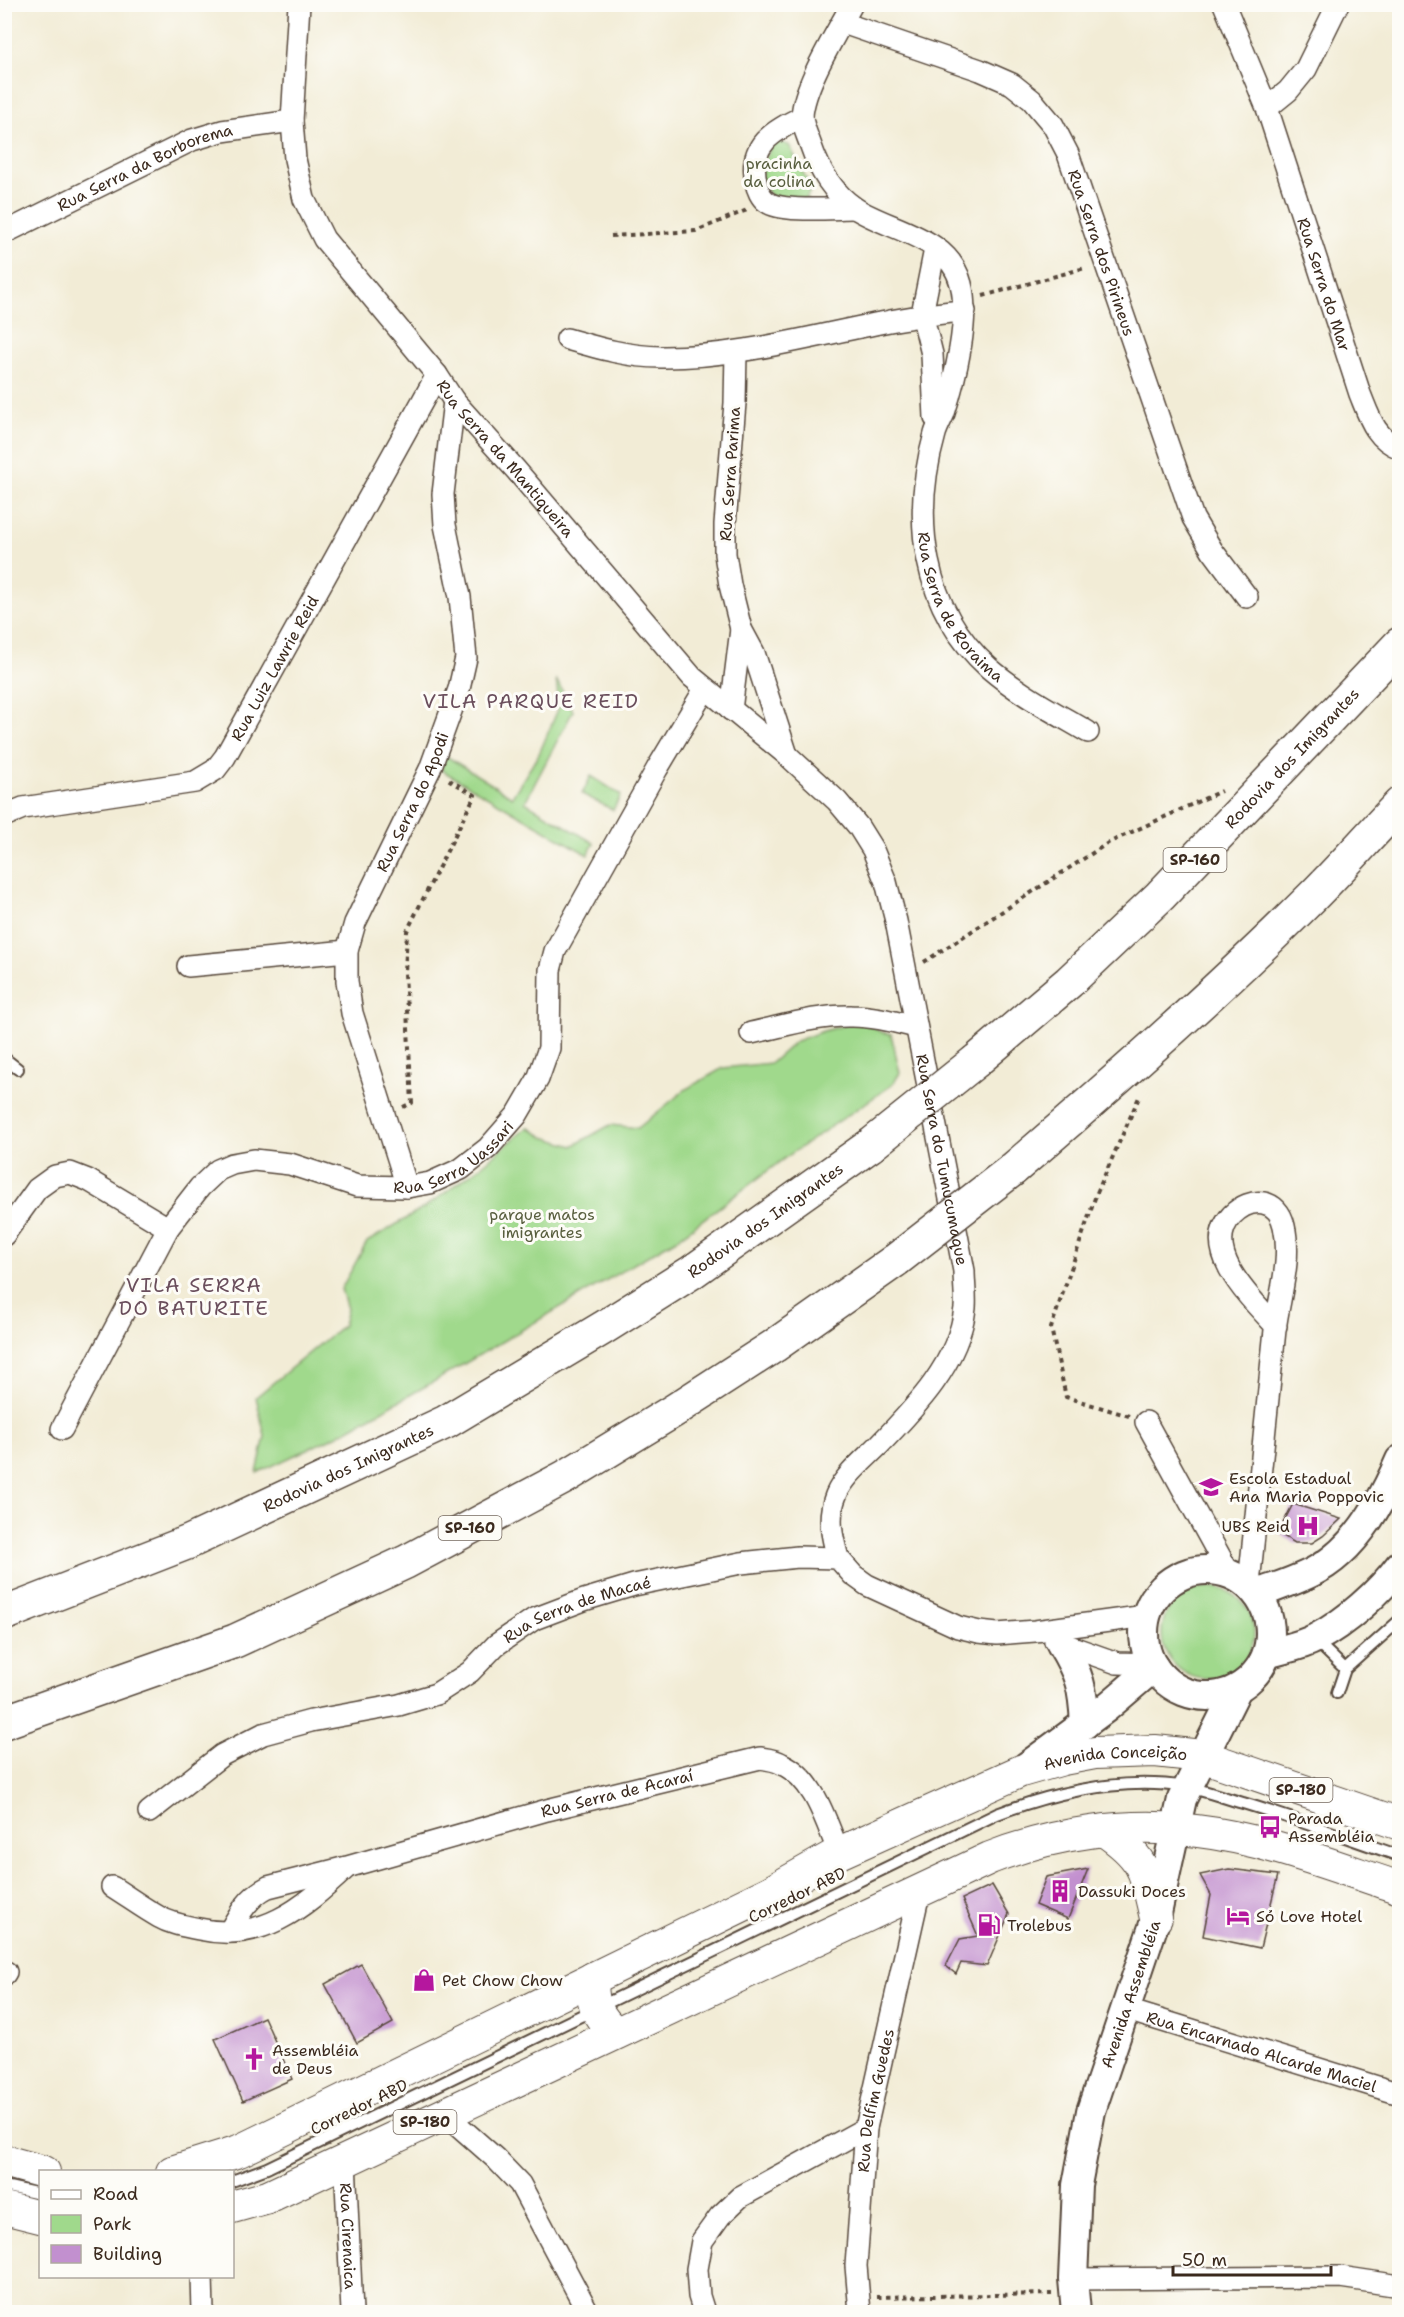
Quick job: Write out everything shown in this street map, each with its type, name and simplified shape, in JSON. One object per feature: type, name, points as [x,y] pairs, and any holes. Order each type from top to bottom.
[{"type":"highway","name":"Rodovia dos Imigrantes","points":[[4,1614],[189,1542],[446,1422],[692,1272],[871,1145],[976,1061],[1069,982],[1160,896],[1400,644]]},
{"type":"highway","name":"SP-160","points":[[4,1722],[236,1641],[406,1562],[565,1477],[774,1346],[896,1260],[1012,1170],[1131,1068],[1221,986],[1313,896],[1400,804]]},
{"type":"main road","name":"Avenida Conceição","points":[[839,1852],[1021,1771],[1095,1753],[1155,1751],[1202,1755],[1400,1824]]},
{"type":"main road","name":"SP-180","points":[[234,2206],[268,2197],[1015,1848],[1040,1840],[1139,1828],[1198,1831],[1253,1842],[1400,1888]]},
{"type":"main road","points":[[1105,1831],[1126,1845],[1137,1857],[1146,1875],[1156,1918]]},
{"type":"main road","name":"SP-180","points":[[178,2170],[239,2151],[770,1892],[839,1852]]},
{"type":"main road","points":[[593,1978],[592,1998],[596,2009],[616,2033]]},
{"type":"main road","points":[[4,2161],[39,2171]]},
{"type":"main road","points":[[4,2208],[39,2217]]},
{"type":"street","name":"Rua Serra da Mantiqueira","points":[[298,4],[292,121],[295,159],[304,199],[324,239],[437,375],[454,400],[692,677],[787,755]]},
{"type":"street","name":"Rua Serra do Mar","points":[[1224,4],[1267,108],[1360,394],[1373,425],[1383,440],[1400,448]]},
{"type":"street","points":[[1267,108],[1288,91],[1306,69],[1338,4]]},
{"type":"street","points":[[567,339],[606,350],[643,356],[736,352],[965,306],[956,269],[949,260],[923,238],[855,208],[832,186],[819,168],[802,117],[808,93],[824,55],[847,14]]},
{"type":"street","name":"Rua Serra dos Pirineus","points":[[847,14],[1012,84],[1032,100],[1053,125],[1068,154],[1193,518],[1212,550],[1247,597]]},
{"type":"street","points":[[802,117],[777,129],[762,143],[756,156],[754,174],[758,190],[767,202],[795,209],[855,208]]},
{"type":"street","name":"Rua Serra da Borborema","points":[[4,232],[192,140],[222,131],[292,121]]},
{"type":"street","points":[[922,314],[935,249]]},
{"type":"street","name":"Rua Serra de Roraima","points":[[965,306],[958,356],[944,412],[935,434],[924,490],[922,530],[929,567],[940,598],[954,625],[972,651],[1025,696],[1088,732]]},
{"type":"street","name":"Rua Serra de Roraima","points":[[922,314],[934,374],[935,434]]},
{"type":"street","name":"Rua Serra Parima","points":[[736,352],[735,403],[727,484],[725,554],[741,629],[754,653],[787,755]]},
{"type":"street","name":"Rua Luiz Lawrie Reid","points":[[4,816],[31,807],[195,782],[215,770],[225,757],[437,375]]},
{"type":"street","name":"Rua Serra do Apodi","points":[[407,1187],[382,1114],[352,1013],[347,981],[346,951],[355,923],[430,769],[459,689],[466,658],[460,597],[445,525],[443,494],[454,400]]},
{"type":"street","name":"Rua Serra Parima","points":[[731,710],[741,629]]},
{"type":"street","name":"Rua Serra Uassari","points":[[62,1429],[168,1228],[200,1187],[218,1170],[232,1164],[254,1160],[290,1164],[357,1186],[407,1187],[430,1183],[461,1169],[488,1148],[517,1115],[538,1079],[549,1048],[550,970],[555,951],[657,769],[705,689]]},
{"type":"street","name":"Rua Serra do Tumucumaque","points":[[787,755],[837,801],[858,826],[873,850],[886,882],[896,921],[964,1271],[965,1307],[960,1331],[950,1354],[916,1407],[858,1466],[836,1496],[830,1529],[838,1558]]},
{"type":"street","points":[[189,966],[346,951]]},
{"type":"street","points":[[751,1033],[834,1016],[875,1018],[916,1027]]},
{"type":"street","points":[[4,1235],[36,1189],[55,1176],[70,1173],[88,1180],[168,1228]]},
{"type":"street","points":[[1245,1584],[1276,1326],[1287,1255],[1285,1228],[1280,1212],[1272,1205],[1260,1203],[1245,1206],[1235,1212],[1226,1222],[1221,1235],[1221,1250],[1251,1299],[1276,1326]]},
{"type":"street","points":[[1146,1422],[1245,1584],[1268,1612],[1271,1633],[1267,1654],[1260,1668],[1250,1680],[1237,1689],[1219,1695],[1200,1696],[1182,1691],[1166,1681],[1153,1666],[1146,1649],[1144,1632],[1146,1616],[1153,1601],[1163,1588],[1176,1578],[1206,1569],[1245,1584],[1318,1569],[1336,1556],[1364,1526],[1392,1479],[1400,1460]]},
{"type":"street","name":"Rua Serra de Macaé","points":[[149,1812],[222,1755],[263,1734],[310,1721],[399,1705],[436,1694],[470,1672],[496,1645],[534,1619],[584,1600],[634,1585],[741,1563],[798,1557],[838,1558]]},
{"type":"street","points":[[838,1558],[853,1575],[867,1585],[958,1627],[979,1632],[997,1634],[1035,1631],[1146,1616]]},
{"type":"street","points":[[1267,1654],[1314,1640],[1335,1627],[1356,1610],[1400,1565]]},
{"type":"street","points":[[1035,1631],[1061,1644],[1117,1663],[1153,1666]]},
{"type":"street","points":[[1061,1644],[1076,1669],[1081,1683],[1084,1724]]},
{"type":"street","points":[[1021,1771],[1084,1724],[1153,1666]]},
{"type":"street","name":"Avenida Assembléia","points":[[1074,2295],[1077,2185],[1091,2111],[1156,1918],[1174,1829],[1186,1787],[1223,1720],[1237,1689]]},
{"type":"street","name":"Rua Serra de Acaraí","points":[[229,1932],[243,1908],[259,1891],[268,1887],[547,1810],[760,1758],[782,1763],[798,1775],[817,1800],[839,1852]]},
{"type":"street","name":"Rua Serra de Acaraí","points":[[112,1887],[160,1918],[178,1925],[219,1933],[252,1930],[291,1914],[314,1898],[347,1867]]},
{"type":"street","name":"Rua Delfim Guedes","points":[[859,2305],[856,2266],[866,2128],[919,1893]]},
{"type":"street","name":"Rua Encarnado Alcarde Maciel","points":[[1124,2009],[1400,2094]]},
{"type":"street","points":[[444,2113],[495,2158],[520,2184],[588,2313]]},
{"type":"street","points":[[704,2313],[699,2296],[697,2269],[702,2241],[720,2216],[740,2197],[866,2128]]},
{"type":"street","name":"Rua Cirenaica","points":[[345,2161],[352,2313]]},
{"type":"street","points":[[1074,2295],[1340,2277],[1400,2286]]},
{"type":"street","points":[[202,2278],[203,2313]]},
{"type":"lane","points":[[4,1058],[18,1069]]},
{"type":"lane","points":[[1337,1693],[1344,1669],[1400,1620]]},
{"type":"lane","points":[[1314,1640],[1344,1669]]},
{"type":"lane","name":"Corredor ABD","points":[[234,2180],[267,2168],[1006,1811],[1032,1801],[1097,1787],[1133,1785],[1186,1787],[1275,1812],[1400,1856]]},
{"type":"lane","points":[[4,2186],[39,2194]]},
{"type":"path","points":[[611,236],[696,231],[767,202]]},
{"type":"path","points":[[965,306],[1104,263]]},
{"type":"path","points":[[382,1114],[412,1103],[405,973],[407,931],[475,795],[430,769]]},
{"type":"path","points":[[905,974],[1108,843],[1227,789]]},
{"type":"path","points":[[1142,1089],[1095,1195],[1051,1328],[1066,1397],[1146,1422]]},
{"type":"path","points":[[859,2305],[1074,2295]]},
{"type":"green space","name":"pracinha da colina","points":[[773,140],[789,145],[811,188],[805,202],[771,196],[759,177]]},
{"type":"green space","points":[[556,679],[573,711],[525,802],[594,843],[588,855],[441,770],[446,756],[512,797],[539,754],[559,707]]},
{"type":"green space","points":[[591,776],[621,795],[613,810],[582,794]]},
{"type":"green space","name":"parque matos imigrantes","points":[[861,1021],[881,1032],[891,1034],[900,1073],[892,1085],[785,1158],[678,1238],[435,1381],[338,1435],[257,1473],[265,1436],[256,1397],[343,1325],[347,1309],[341,1289],[367,1242],[427,1206],[480,1167],[528,1127],[544,1137],[573,1146],[610,1125],[638,1128],[686,1089],[723,1068],[771,1063],[796,1041]]},
{"type":"green space","points":[[1199,1587],[1217,1587],[1234,1594],[1247,1607],[1254,1624],[1254,1642],[1247,1659],[1234,1672],[1217,1679],[1199,1679],[1182,1672],[1169,1659],[1162,1642],[1162,1624],[1169,1607],[1182,1594]]},
{"type":"building","name":"UBS Reid","points":[[1293,1504],[1341,1519],[1312,1543],[1295,1543],[1278,1533]]},
{"type":"building","name":"Dassuki Doces","points":[[1088,1869],[1068,1919],[1035,1905],[1046,1877]]},
{"type":"building","name":"Só Love Hotel","points":[[1229,1869],[1278,1875],[1260,1948],[1203,1936],[1211,1895],[1200,1875]]},
{"type":"building","name":"Trolebus","points":[[992,1885],[1009,1914],[987,1966],[961,1963],[956,1974],[946,1966],[960,1939],[978,1936],[962,1899]]},
{"type":"building","points":[[361,1964],[393,2023],[357,2043],[325,1984]]},
{"type":"building","name":"Assembléia de Deus","points":[[264,2017],[292,2079],[243,2101],[215,2039]]},
{"type":"place","name":"Escola Estadual Ana Maria Poppovic","points":[[1211,1487]]},
{"type":"place","name":"UBS Reid","points":[[1308,1526]]},
{"type":"place","name":"Parada Assembléia","points":[[1270,1827]]},
{"type":"place","name":"Dassuki Doces","points":[[1060,1891]]},
{"type":"place","name":"Só Love Hotel","points":[[1238,1916]]},
{"type":"place","name":"Trolebus","points":[[989,1925]]},
{"type":"place","name":"Pet Chow Chow","points":[[424,1980]]},
{"type":"place","name":"Assembléia de Deus","points":[[254,2059]]},
{"type":"district","name":"VILA PARQUE REID","points":[[531,701]]},
{"type":"district","name":"VILA SERRA DO BATURITE","points":[[194,1296]]}]
